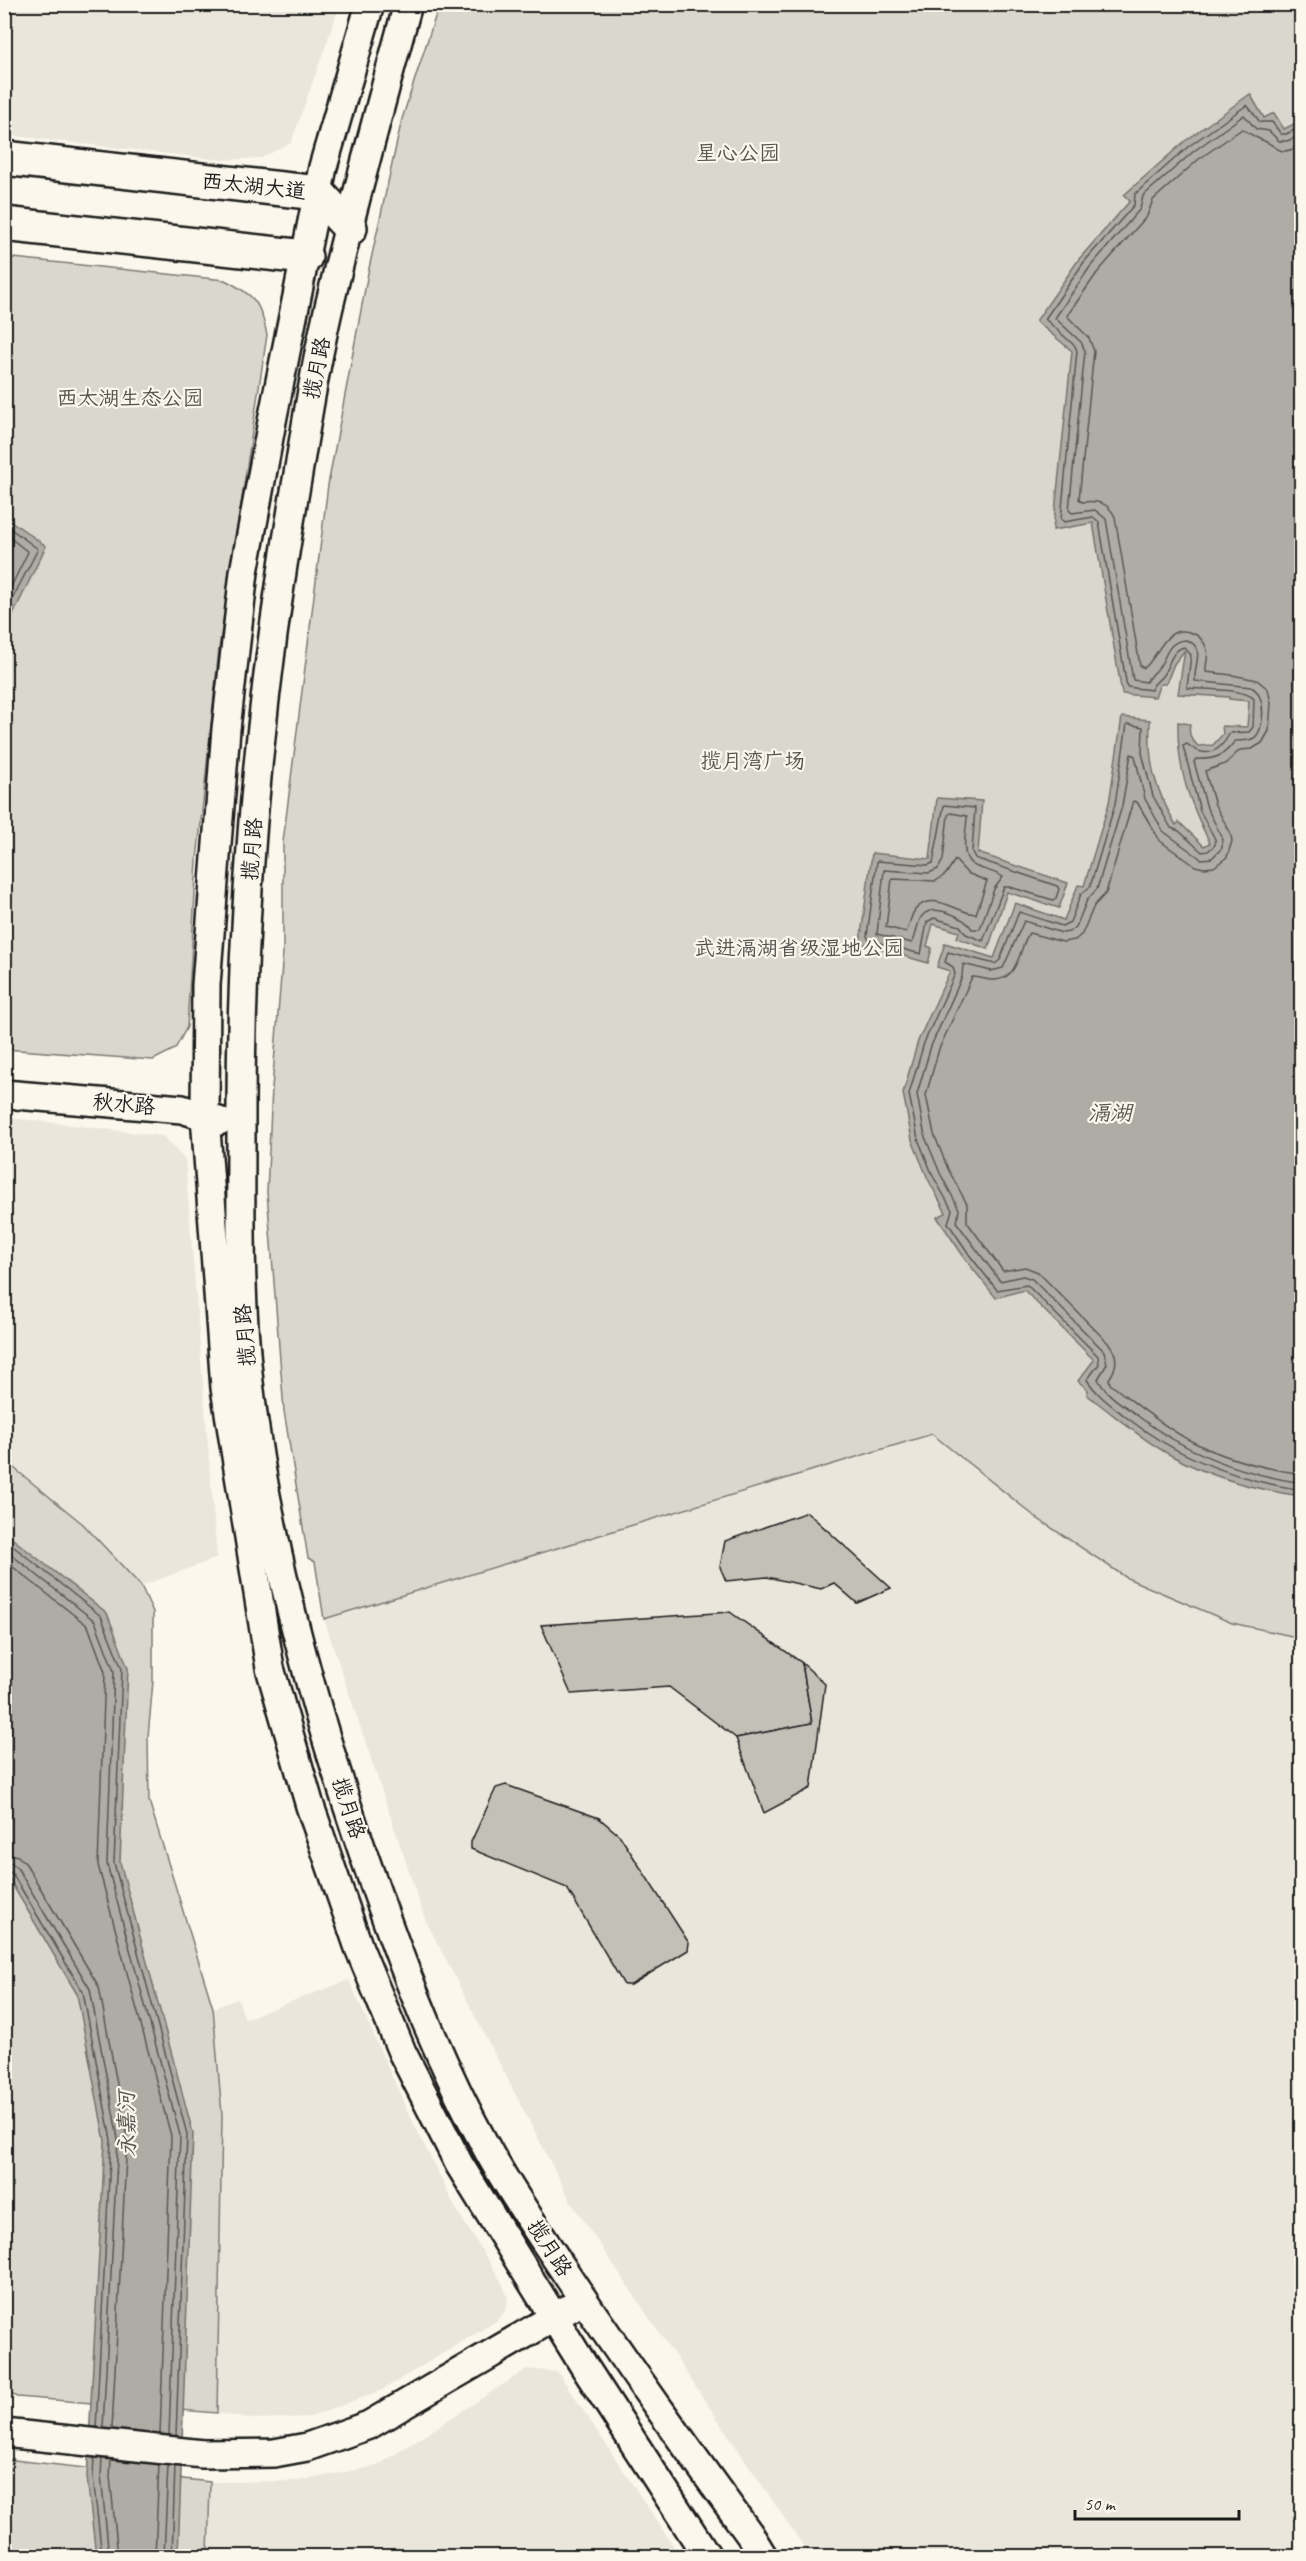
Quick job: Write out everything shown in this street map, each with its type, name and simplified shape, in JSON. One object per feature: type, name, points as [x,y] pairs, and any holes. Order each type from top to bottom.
[{"type":"main road","name":"西太湖大道","points":[[4,158],[318,193],[350,228]]},
{"type":"main road","points":[[4,224],[305,256]]},
{"type":"street","name":"揽月路","points":[[370,4],[323,167],[273,416],[244,572],[226,729],[206,985],[205,1116],[226,1399],[270,1668],[310,1806],[359,1948],[402,2052],[459,2164],[707,2556]]},
{"type":"street","name":"揽月路","points":[[408,4],[361,171],[350,228],[332,292],[280,574],[261,729],[242,985],[240,1280],[249,1386],[272,1526],[304,1661],[345,1798],[392,1938],[433,2040],[487,2151],[583,2300],[763,2556]]},
{"type":"street","points":[[305,256],[350,228]]},
{"type":"street","name":"秋水路","points":[[4,1094],[182,1109],[241,1127]]},
{"type":"street","points":[[4,2433],[203,2454],[274,2453],[307,2447],[338,2438],[369,2425],[583,2300]]},
{"type":"shaded area","points":[[5,4],[340,5],[291,143],[261,158],[221,160],[5,135]]},
{"type":"shaded area","points":[[4,1117],[163,1136],[185,1160],[217,1558],[141,1586],[83,1524],[5,1460]]},
{"type":"shaded area","points":[[932,1434],[1037,1519],[1232,1623],[1301,1638],[1301,2556],[810,2556],[571,2202],[425,1919],[324,1619]]},
{"type":"shaded area","points":[[349,1980],[408,2112],[456,2209],[501,2281],[508,2298],[506,2310],[495,2322],[382,2390],[311,2417],[249,2419],[217,2413],[222,2115],[213,2008],[238,1999],[245,2019]]},
{"type":"shaded area","points":[[527,2369],[558,2372],[680,2556],[208,2556],[210,2482],[298,2481],[377,2466]]},
{"type":"green space","name":"揽月湾广场","points":[[439,5],[1301,5],[1301,1638],[1232,1623],[1127,1578],[1038,1519],[932,1434],[324,1619],[315,1562],[308,1558],[284,1411],[267,1192],[272,1088],[283,952],[283,842],[328,485],[368,273],[402,119]]},
{"type":"green space","name":"西太湖生态公园","points":[[4,257],[225,280],[250,295],[255,301],[262,314],[267,335],[219,648],[197,860],[187,1027],[175,1049],[153,1060],[5,1049]]},
{"type":"green space","points":[[4,1460],[83,1524],[141,1586],[153,1612],[153,1681],[148,1737],[149,1801],[213,2008],[222,2115],[217,2413],[17,2397],[5,2391]]},
{"type":"green space","points":[[5,2459],[210,2482],[208,2556],[5,2556]]},
{"type":"water","name":"滆湖","points":[[1250,94],[1264,118],[1274,113],[1284,129],[1302,120],[1301,1496],[1236,1482],[1189,1464],[1151,1444],[1087,1395],[1088,1390],[1078,1381],[1094,1360],[1024,1290],[996,1298],[966,1260],[937,1217],[946,1213],[928,1179],[912,1140],[903,1093],[918,1041],[950,971],[937,967],[945,943],[994,958],[1015,903],[1064,920],[1078,885],[1084,886],[1109,803],[1122,717],[1150,720],[1150,750],[1154,775],[1162,799],[1176,825],[1179,822],[1204,846],[1210,843],[1190,799],[1182,770],[1178,722],[1190,724],[1189,731],[1198,746],[1213,745],[1223,734],[1222,726],[1247,727],[1249,701],[1229,699],[1229,697],[1178,694],[1185,650],[1174,664],[1166,684],[1160,684],[1155,697],[1122,694],[1093,523],[1053,530],[1072,351],[1036,321],[1079,259],[1130,201],[1124,195],[1185,141]]},
{"type":"water","points":[[5,517],[46,546],[11,619],[5,622]]},
{"type":"water","points":[[937,798],[982,801],[978,853],[1068,883],[1059,908],[1007,892],[988,949],[957,938],[959,932],[933,924],[927,946],[932,948],[928,963],[860,943],[872,853],[930,859]]},
{"type":"water","name":"永嘉河","points":[[4,1532],[107,1613],[128,1668],[120,1862],[193,2133],[178,2556],[96,2556],[87,2477],[105,2141],[77,1994],[5,1872]]},
{"type":"building","points":[[807,1512],[891,1588],[857,1603],[834,1583],[821,1589],[767,1577],[726,1581],[720,1567],[725,1541]]},
{"type":"building","points":[[730,1612],[802,1663],[812,1723],[736,1738],[669,1687],[571,1694],[541,1625]]},
{"type":"building","points":[[802,1663],[825,1684],[811,1788],[764,1813],[736,1738],[812,1723]]},
{"type":"building","points":[[506,1785],[599,1818],[620,1836],[689,1943],[688,1950],[631,1985],[624,1985],[567,1888],[471,1849],[471,1842],[496,1788]]},
{"type":"park label","name":"星心公园","points":[[738,153]]},
{"type":"park label","name":"武进滆湖省级湿地公园","points":[[799,948]]}]
